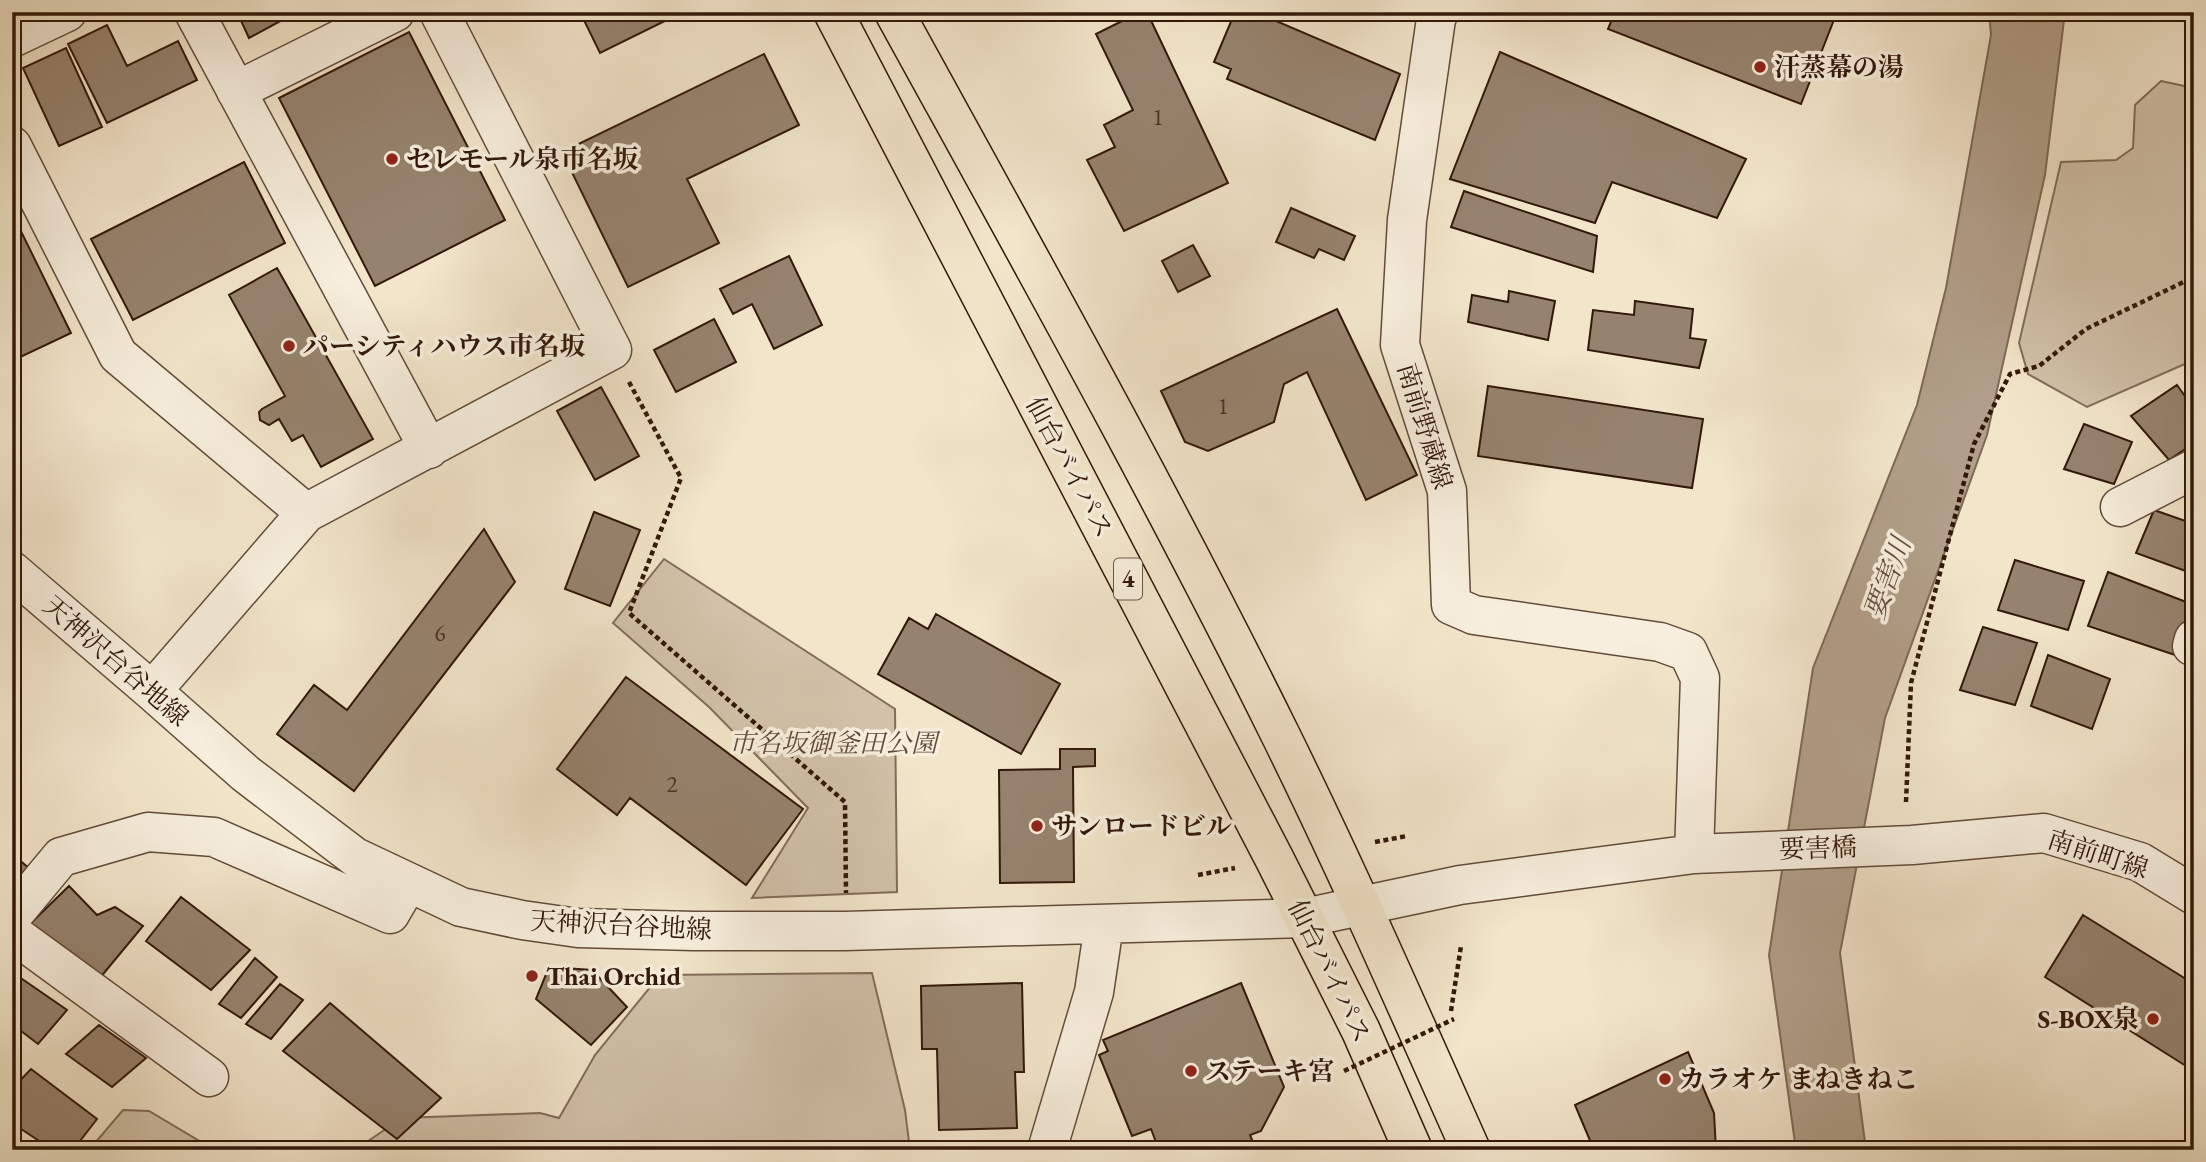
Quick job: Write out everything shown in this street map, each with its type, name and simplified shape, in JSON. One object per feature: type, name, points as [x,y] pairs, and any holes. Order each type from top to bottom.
[{"type":"highway","name":"仙台バイパス","points":[[832,12],[1304,918],[1361,1031],[1413,1150]]},
{"type":"highway","name":"仙台バイパス","points":[[894,12],[1171,522],[1281,736],[1361,905],[1471,1150]]},
{"type":"street","points":[[12,38],[66,12]]},
{"type":"street","points":[[194,12],[429,449]]},
{"type":"street","points":[[236,91],[395,12]]},
{"type":"street","points":[[152,691],[306,513],[612,350],[439,12]]},
{"type":"street","name":"南前野蔵線","points":[[1439,12],[1407,220],[1400,345],[1447,491],[1451,605],[1474,615],[1660,642],[1688,652],[1700,678],[1709,853]]},
{"type":"street","points":[[12,146],[118,355],[306,513]]},
{"type":"street","points":[[2120,507],[2194,470]]},
{"type":"street","name":"天神沢台谷地線","points":[[12,571],[246,774],[355,857],[461,907],[578,928],[694,932],[845,931],[1304,918],[1361,905]]},
{"type":"street","points":[[12,916],[61,857],[148,832],[214,837],[390,914],[408,883]]},
{"type":"street","name":"南前町線","points":[[1912,845],[2044,833],[2140,862],[2194,895]]},
{"type":"street","name":"要害橋","points":[[1361,905],[1460,886],[1709,853],[1912,845]]},
{"type":"street","points":[[1047,1150],[1094,992],[1104,925]]},
{"type":"street","points":[[12,933],[209,1077]]},
{"type":"path","points":[[1906,802],[1912,682],[1974,444],[2010,374],[2039,366],[2086,329],[2194,277]]},
{"type":"path","points":[[612,350],[681,478],[629,613],[845,802],[846,901]]},
{"type":"path","points":[[1451,1012],[1461,946]]},
{"type":"path","points":[[1344,1071],[1454,1019]]},
{"type":"green space","points":[[2161,81],[2194,88],[2194,360],[2087,407],[2028,374],[2019,343],[2061,162],[2116,160],[2133,148],[2135,105]]},
{"type":"green space","name":"市名坂御釜田公園","points":[[664,559],[895,709],[897,892],[752,898],[808,808],[709,707],[613,623]]},
{"type":"green space","points":[[872,973],[905,1110],[910,1150],[355,1150],[402,1118],[540,1113],[559,1118],[595,1055],[660,975]]},
{"type":"green space","points":[[123,1110],[149,1111],[219,1150],[89,1150]]},
{"type":"water","name":"要害川","points":[[1989,12],[2065,12],[2045,175],[1987,435],[1885,718],[1840,953],[1866,1150],[1796,1150],[1769,955],[1813,668],[1917,405],[1946,288],[1991,35]]},
{"type":"building","points":[[237,12],[297,12],[249,38]]},
{"type":"building","points":[[580,12],[683,12],[600,53]]},
{"type":"building","points":[[1140,12],[1147,12],[1228,183],[1124,231],[1087,160],[1115,147],[1104,125],[1133,110],[1096,34]]},
{"type":"building","points":[[1235,12],[1255,12],[1400,74],[1375,140],[1227,79],[1231,69],[1214,62]]},
{"type":"building","name":"汗蒸幕の湯","points":[[1615,12],[1837,12],[1801,104],[1608,29]]},
{"type":"building","points":[[107,25],[127,66],[178,41],[197,80],[107,123],[68,44]]},
{"type":"building","name":"セレモール泉市名坂","points":[[409,32],[505,220],[375,286],[279,98]]},
{"type":"building","points":[[66,48],[102,127],[59,146],[23,68]]},
{"type":"building","points":[[1500,52],[1746,159],[1717,218],[1612,182],[1595,223],[1450,179]]},
{"type":"building","points":[[764,54],[799,125],[687,179],[719,243],[628,287],[562,152]]},
{"type":"building","points":[[244,162],[285,243],[133,320],[91,239]]},
{"type":"building","points":[[1464,191],[1597,236],[1593,272],[1451,227]]},
{"type":"building","points":[[1291,208],[1355,236],[1344,260],[1319,249],[1314,258],[1276,242]]},
{"type":"building","points":[[12,213],[71,333],[12,361]]},
{"type":"building","points":[[1193,245],[1210,276],[1178,292],[1162,261]]},
{"type":"building","points":[[789,256],[822,325],[774,349],[752,304],[733,314],[720,289]]},
{"type":"building","name":"パーシティハウス市名坂","points":[[277,268],[373,439],[321,467],[303,435],[292,441],[279,419],[269,425],[260,420],[259,412],[262,409],[285,396],[229,295]]},
{"type":"building","points":[[1509,291],[1555,301],[1548,340],[1468,322],[1472,295],[1508,302]]},
{"type":"building","points":[[1635,301],[1693,309],[1690,338],[1706,340],[1699,368],[1588,350],[1593,310],[1634,315]]},
{"type":"building","points":[[1337,309],[1417,475],[1366,500],[1307,372],[1284,384],[1274,422],[1208,451],[1185,442],[1161,391]]},
{"type":"building","points":[[714,319],[736,362],[676,392],[654,350]]},
{"type":"building","points":[[2177,385],[2194,409],[2194,443],[2169,460],[2131,416]]},
{"type":"building","points":[[1488,386],[1703,419],[1692,488],[1478,456]]},
{"type":"building","points":[[601,387],[639,456],[595,480],[557,411]]},
{"type":"building","points":[[2084,424],[2132,442],[2114,484],[2064,469]]},
{"type":"building","points":[[2154,510],[2194,524],[2194,574],[2136,553]]},
{"type":"building","points":[[594,512],[640,530],[610,606],[565,589]]},
{"type":"building","points":[[484,529],[515,582],[354,791],[277,734],[314,685],[347,710]]},
{"type":"building","points":[[2015,560],[2084,581],[2068,630],[1998,610]]},
{"type":"building","points":[[2108,572],[2194,605],[2194,614],[2175,655],[2088,626]]},
{"type":"building","points":[[936,614],[1060,684],[1021,754],[878,674],[909,618],[928,629]]},
{"type":"building","points":[[1983,627],[2037,643],[2015,705],[1960,690]]},
{"type":"building","points":[[2048,655],[2110,679],[2092,729],[2031,706]]},
{"type":"building","points":[[626,677],[803,809],[746,885],[630,798],[617,815],[557,769]]},
{"type":"building","name":"サンロードビル","points":[[1060,749],[1095,749],[1095,766],[1073,767],[1074,882],[1000,883],[999,770],[1060,769]]},
{"type":"building","points":[[12,854],[30,869],[12,892]]},
{"type":"building","points":[[69,886],[97,915],[115,907],[143,926],[99,979],[29,925]]},
{"type":"building","points":[[181,897],[250,950],[211,990],[146,941]]},
{"type":"building","name":"S-BOX泉","points":[[2083,915],[2194,984],[2194,1055],[2186,1066],[2045,977]]},
{"type":"building","points":[[255,958],[277,977],[241,1018],[219,1004]]},
{"type":"building","points":[[549,967],[592,970],[627,1007],[591,1045],[536,999]]},
{"type":"building","points":[[12,972],[67,1010],[38,1044],[12,1024]]},
{"type":"building","points":[[1022,983],[1024,1072],[1015,1072],[1017,1128],[939,1130],[937,1049],[922,1049],[921,986]]},
{"type":"building","name":"ステーキ宮","points":[[1241,983],[1284,1087],[1261,1131],[1250,1135],[1255,1147],[1248,1150],[1159,1150],[1151,1129],[1132,1136],[1099,1055],[1108,1051],[1103,1040]]},
{"type":"building","points":[[280,984],[303,1000],[271,1039],[246,1024]]},
{"type":"building","points":[[330,1003],[441,1098],[397,1139],[283,1051]]},
{"type":"building","points":[[99,1025],[146,1058],[112,1087],[66,1054]]},
{"type":"building","name":"カラオケ まねきねこ","points":[[1688,1052],[1714,1113],[1716,1150],[1594,1150],[1575,1105]]},
{"type":"building","points":[[31,1069],[97,1119],[73,1150],[53,1150],[12,1123],[12,1089]]},
{"type":"place","name":"汗蒸幕の湯","points":[[1760,67]]},
{"type":"place","name":"セレモール泉市名坂","points":[[392,159]]},
{"type":"place","name":"パーシティハウス市名坂","points":[[289,346]]},
{"type":"place","name":"サンロードビル","points":[[1037,826]]},
{"type":"place","name":"Thai Orchid","points":[[532,976]]},
{"type":"place","name":"S-BOX泉","points":[[2153,1019]]},
{"type":"place","name":"ステーキ宮","points":[[1191,1071]]},
{"type":"place","name":"カラオケ まねきねこ","points":[[1665,1079]]}]
